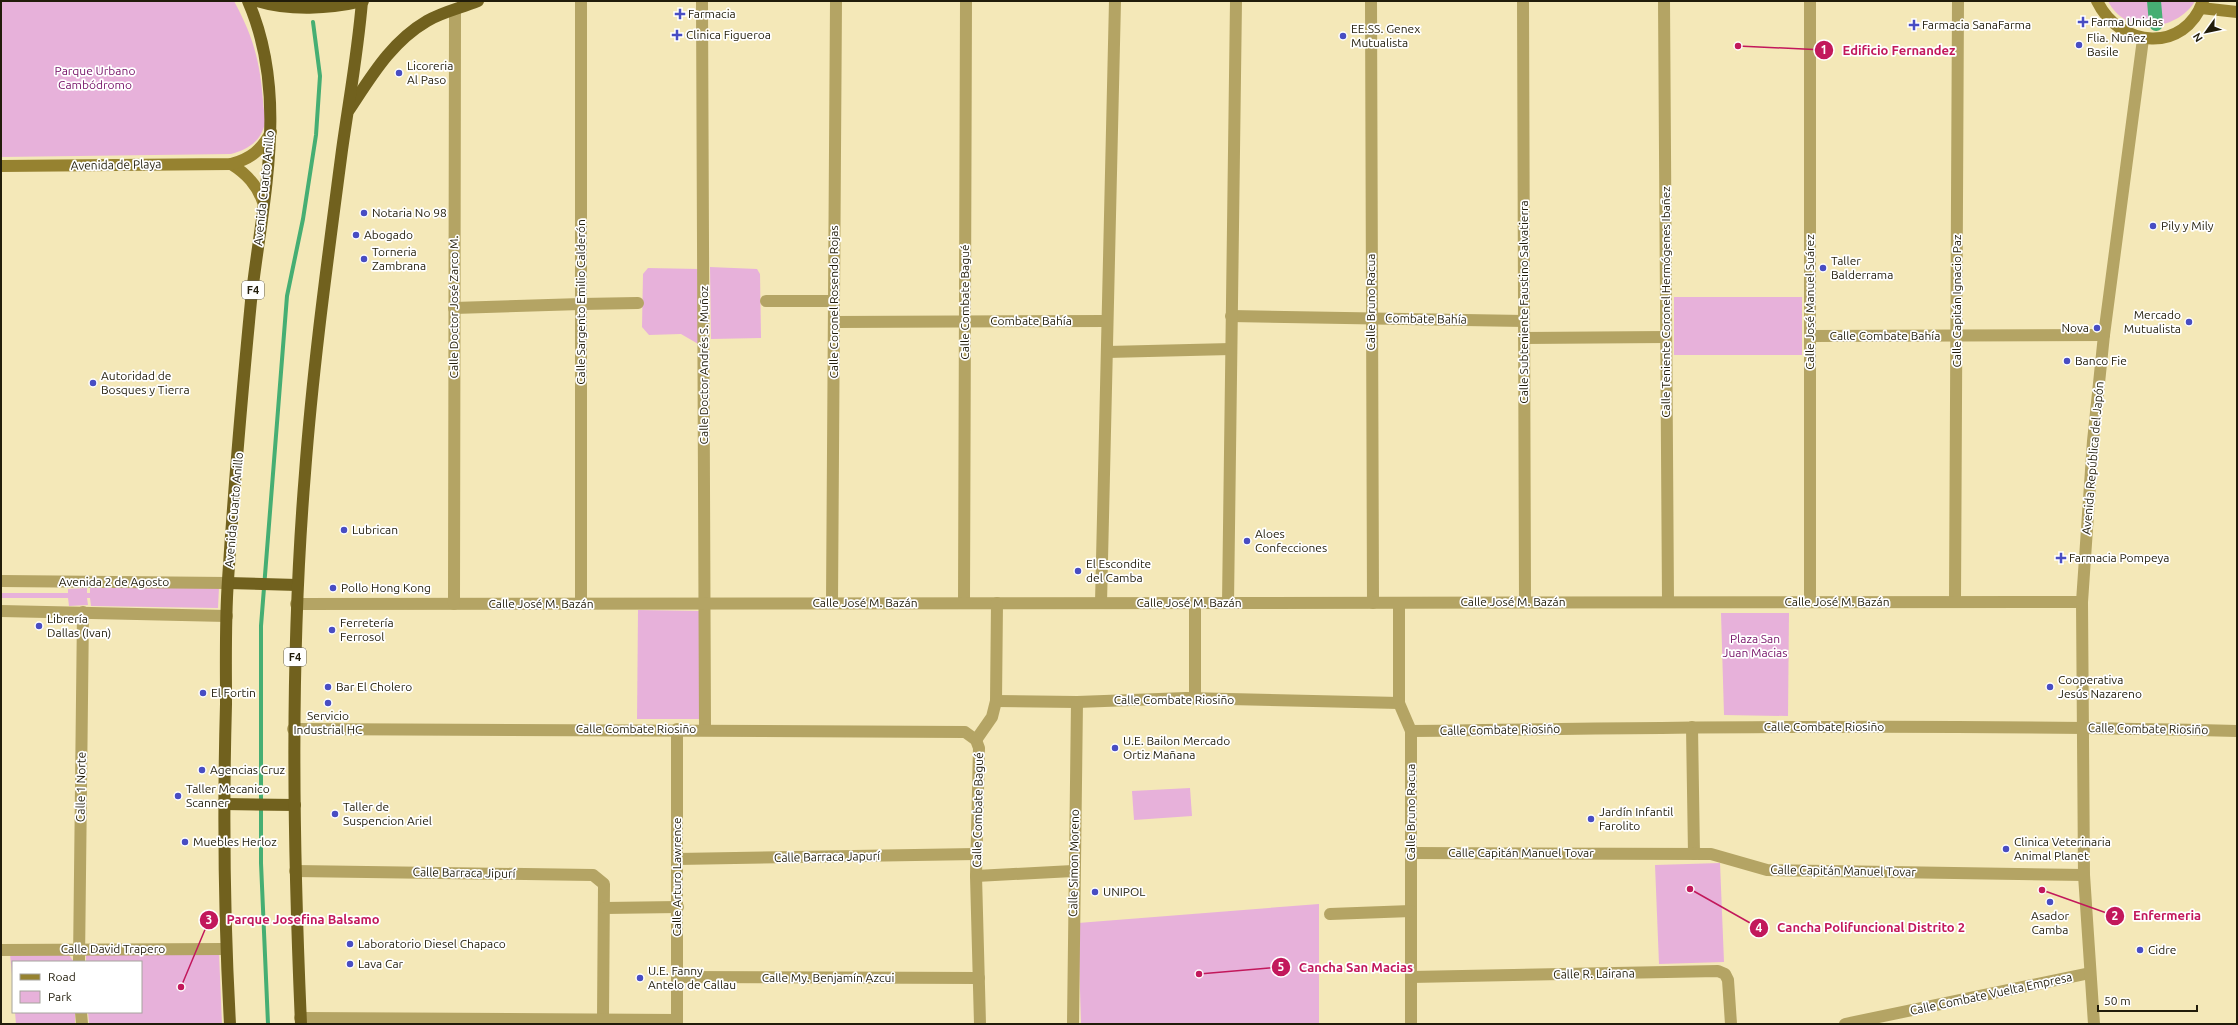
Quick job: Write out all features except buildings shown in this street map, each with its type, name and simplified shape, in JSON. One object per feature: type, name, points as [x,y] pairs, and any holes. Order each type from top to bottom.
[{"type":"highway","name":"Avenida Cuarto Anillo","points":[[230,1024],[225,949],[223,804],[228,583],[251,302],[271,132],[270,95],[266,55],[259,26],[248,1]]},
{"type":"highway","name":"F4","points":[[257,1],[272,6],[297,8],[321,7],[362,1],[321,309],[305,472],[297,585],[293,729],[289,805],[296,871],[301,1021]]},
{"type":"highway","points":[[347,113],[378,66],[394,47],[428,21],[478,1]]},
{"type":"highway","points":[[228,583],[297,585]]},
{"type":"highway","points":[[223,804],[289,805]]},
{"type":"main road","points":[[2097,1],[2102,13],[2113,25],[2127,34],[2143,39],[2161,38],[2177,32],[2191,22],[2202,4],[2237,12]]},
{"type":"main road","name":"Avenida de Playa","points":[[1,166],[231,164],[248,158],[256,153],[265,143],[271,132]]},
{"type":"main road","points":[[231,164],[251,180],[263,202]]},
{"type":"street","name":"Calle Sargento Emilio Calderón","points":[[581,1],[581,604]]},
{"type":"street","name":"Calle Doctor Andrés S. Muñoz","points":[[702,1],[705,729]]},
{"type":"street","name":"Calle Coronel Rosendo Rojas","points":[[832,603],[836,1]]},
{"type":"street","name":"Calle Combate Bagué","points":[[964,603],[966,1]]},
{"type":"street","points":[[1101,603],[1115,1]]},
{"type":"street","points":[[1228,603],[1236,1]]},
{"type":"street","name":"Calle Bruno Racua","points":[[1371,1],[1373,602]]},
{"type":"street","name":"Calle Subteniente Faustino Salvatierra","points":[[1523,1],[1525,602]]},
{"type":"street","name":"Calle Teniente Coronel Hermógenes Ibañez","points":[[1664,1],[1668,602]]},
{"type":"street","name":"Calle José Manuel Suárez","points":[[1810,1],[1810,602]]},
{"type":"street","name":"Calle Capitán Ignacio Paz","points":[[1955,602],[1958,1]]},
{"type":"street","name":"Calle Doctor José Zarco M.","points":[[454,604],[455,11]]},
{"type":"street","name":"Avenida República del Japón","points":[[2094,1024],[2084,875],[2081,727],[2082,602],[2093,441],[2104,336],[2143,39]]},
{"type":"street","points":[[766,301],[834,301]]},
{"type":"street","points":[[454,308],[638,303]]},
{"type":"street","name":"Combate Bahía","points":[[1231,316],[1524,321]]},
{"type":"street","name":"Combate Bahía","points":[[834,322],[1108,321]]},
{"type":"street","name":"Calle Combate Bahía","points":[[1810,336],[2104,336]]},
{"type":"street","points":[[1524,338],[1666,337]]},
{"type":"street","points":[[1107,352],[1231,349]]},
{"type":"street","name":"Avenida 2 de Agosto","points":[[1,581],[228,583]]},
{"type":"street","name":"Calle José M. Bazán","points":[[296,604],[2082,602]]},
{"type":"street","name":"Calle Combate Bagué","points":[[980,1024],[976,876],[979,748],[976,740],[992,717],[996,701],[997,603]]},
{"type":"street","points":[[1195,603],[1195,698]]},
{"type":"street","name":"Calle Bruno Racua","points":[[1399,603],[1399,703],[1411,731],[1411,1024]]},
{"type":"street","points":[[1,611],[227,616]]},
{"type":"street","name":"Calle 1 Norte","points":[[79,961],[83,612]]},
{"type":"street","name":"Calle Combate Riosiño","points":[[996,701],[1077,702],[1195,698],[1399,703]]},
{"type":"street","name":"Calle Simon Moreno","points":[[1073,1024],[1073,871],[1077,702]]},
{"type":"street","points":[[1692,727],[1694,854]]},
{"type":"street","name":"Calle Combate Riosiño","points":[[1411,731],[1692,727],[2081,727],[2237,731]]},
{"type":"street","name":"Calle Combate Riosiño","points":[[293,729],[705,729],[961,731],[970,734],[976,740]]},
{"type":"street","name":"Calle Arturo Lawrence","points":[[677,729],[677,1022]]},
{"type":"street","name":"Calle Capitán Manuel Tovar","points":[[1411,853],[1711,854],[1767,870],[2084,875]]},
{"type":"street","name":"Calle Barraca Japurí","points":[[677,859],[976,854]]},
{"type":"street","name":"Calle Barraca Jipurí","points":[[296,871],[593,875],[604,884],[605,908]]},
{"type":"street","points":[[976,876],[1073,871]]},
{"type":"street","points":[[603,1019],[605,908],[678,907]]},
{"type":"street","points":[[1330,914],[1411,911]]},
{"type":"street","name":"Calle David Trapero","points":[[1,950],[225,949]]},
{"type":"street","name":"Calle R. Lairana","points":[[1411,977],[1718,971],[1725,974],[1728,980],[1731,1024]]},
{"type":"street","name":"Calle Combate Vuelta Empresa","points":[[1845,1024],[2090,973]]},
{"type":"street","name":"Calle My. Benjamín Azcui","points":[[678,977],[978,978]]},
{"type":"street","points":[[81,1013],[82,1024]]},
{"type":"street","points":[[301,1021],[603,1019],[677,1022]]},
{"type":"green space","name":"Parque Urbano Cambódromo","points":[[1,1],[234,1],[251,37],[258,61],[265,118],[263,130],[257,140],[248,147],[231,154],[1,157]]},
{"type":"green space","points":[[2108,1],[2195,1],[2187,11],[2176,19],[2164,24],[2151,26],[2138,25],[2126,20],[2116,12]]},
{"type":"green space","points":[[710,267],[757,269],[760,274],[761,338],[711,339]]},
{"type":"green space","points":[[648,268],[699,269],[700,345],[681,334],[649,335],[642,327],[643,274]]},
{"type":"green space","points":[[1674,297],[1802,297],[1802,355],[1674,355]]},
{"type":"green space","points":[[87,588],[87,593],[90,593],[90,588],[219,588],[218,608],[91,606],[90,598],[87,598],[88,605],[69,606],[68,598],[1,598],[1,593],[68,593],[68,589]]},
{"type":"green space","points":[[638,610],[701,611],[700,719],[637,719]]},
{"type":"green space","name":"Plaza San Juan Macias","points":[[1721,613],[1789,613],[1788,716],[1724,715]]},
{"type":"green space","points":[[1190,788],[1192,816],[1134,820],[1132,791]]},
{"type":"green space","points":[[1720,863],[1724,962],[1659,964],[1655,865]]},
{"type":"green space","points":[[1319,904],[1319,1024],[1081,1024],[1078,923]]},
{"type":"green space","points":[[219,953],[222,1024],[89,1024],[88,1013],[142,1013],[142,961],[86,961],[86,955]]},
{"type":"green space","points":[[10,954],[69,955],[73,961],[12,961],[12,975]]},
{"type":"green space","points":[[15,1013],[75,1013],[75,1024],[16,1024]]},
{"type":"waterway","points":[[2154,1],[2156,24]]},
{"type":"waterway","points":[[268,1024],[261,863],[261,626],[287,296],[303,219],[316,135],[320,76],[313,22]]},
{"type":"place","name":"Farmacia","points":[[680,14]]},
{"type":"place","name":"Farma Unidas","points":[[2083,22]]},
{"type":"place","name":"Farmacia SanaFarma","points":[[1914,25]]},
{"type":"place","name":"Clinica Figueroa","points":[[677,35]]},
{"type":"place","name":"EE.SS. Genex Mutualista","points":[[1343,36]]},
{"type":"place","name":"Flia. Nuñez Basile","points":[[2079,45]]},
{"type":"place","name":"Edificio Fernandez","points":[[1738,46]]},
{"type":"place","name":"Licoreria Al Paso","points":[[399,73]]},
{"type":"place","name":"Notaria No 98","points":[[364,213]]},
{"type":"place","name":"Pily y Mily","points":[[2153,226]]},
{"type":"place","name":"Abogado","points":[[356,235]]},
{"type":"place","name":"Torneria Zambrana","points":[[364,259]]},
{"type":"place","name":"Taller Balderrama","points":[[1823,268]]},
{"type":"place","name":"Mercado Mutualista","points":[[2189,322]]},
{"type":"place","name":"Nova","points":[[2097,328]]},
{"type":"place","name":"Banco Fie","points":[[2067,361]]},
{"type":"place","name":"Autoridad de Bosques y Tierra","points":[[93,383]]},
{"type":"place","name":"Lubrican","points":[[344,530]]},
{"type":"place","name":"Aloes Confecciones","points":[[1247,541]]},
{"type":"place","name":"Farmacia Pompeya","points":[[2061,558]]},
{"type":"place","name":"El Escondite del Camba","points":[[1078,571]]},
{"type":"place","name":"Pollo Hong Kong","points":[[333,588]]},
{"type":"place","name":"Librería Dallas (Ivan)","points":[[39,626]]},
{"type":"place","name":"Ferretería Ferrosol","points":[[332,630]]},
{"type":"place","name":"Bar El Cholero","points":[[328,687]]},
{"type":"place","name":"Cooperativa Jesús Nazareno","points":[[2050,687]]},
{"type":"place","name":"El Fortin","points":[[203,693]]},
{"type":"place","name":"Servicio Industrial HC","points":[[328,703]]},
{"type":"place","name":"U.E. Bailon Mercado Ortiz Mañana","points":[[1115,748]]},
{"type":"place","name":"Agencias Cruz","points":[[202,770]]},
{"type":"place","name":"Taller Mecanico Scanner","points":[[178,796]]},
{"type":"place","name":"Taller de Suspencion Ariel","points":[[335,814]]},
{"type":"place","name":"Jardín Infantil Farolito","points":[[1591,819]]},
{"type":"place","name":"Muebles Herloz","points":[[185,842]]},
{"type":"place","name":"Clinica Veterinaria Animal Planet","points":[[2006,849]]},
{"type":"place","name":"Cancha Polifuncional Distrito 2","points":[[1690,889]]},
{"type":"place","name":"Enfermeria","points":[[2042,890]]},
{"type":"place","name":"UNIPOL","points":[[1095,892]]},
{"type":"place","name":"Asador Camba","points":[[2050,902]]},
{"type":"place","name":"Laboratorio Diesel Chapaco","points":[[350,944]]},
{"type":"place","name":"Cidre","points":[[2140,950]]},
{"type":"place","name":"Lava Car","points":[[350,964]]},
{"type":"place","name":"Cancha San Macias","points":[[1199,974]]},
{"type":"place","name":"U.E. Fanny Antelo de Callau","points":[[640,978]]},
{"type":"place","name":"Parque Josefina Balsamo","points":[[181,987]]}]
